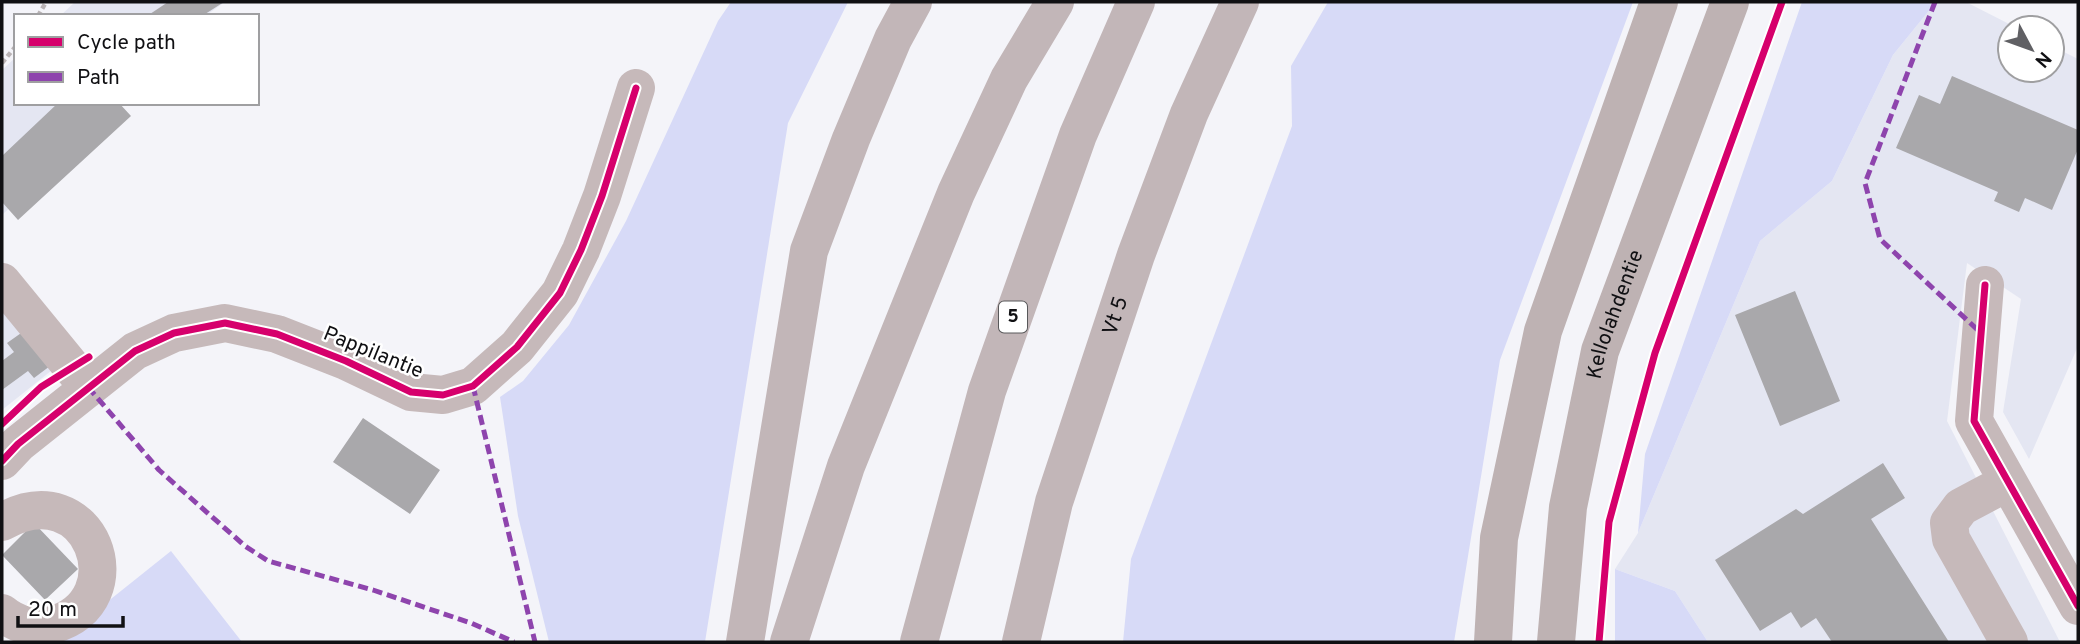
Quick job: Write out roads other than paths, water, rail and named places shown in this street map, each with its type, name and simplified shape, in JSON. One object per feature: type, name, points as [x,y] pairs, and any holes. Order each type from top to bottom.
[{"type":"highway","points":[[745,642],[809,251],[851,139],[893,39],[913,2]]},
{"type":"highway","points":[[789,642],[846,466],[956,194],[1009,79],[1055,2]]},
{"type":"highway","name":"5","points":[[919,642],[987,391],[1078,135],[1136,2]]},
{"type":"highway","name":"Vt 5","points":[[1021,642],[1055,502],[1136,255],[1189,114],[1240,2]]},
{"type":"highway","points":[[1050,642],[1055,502]]},
{"type":"main road","points":[[1493,642],[1499,538],[1544,331],[1659,2]]},
{"type":"main road","name":"Kellolahdentie","points":[[1556,642],[1567,507],[1600,351],[1730,2]]},
{"type":"street","name":"Pappilantie","points":[[2,461],[18,444],[135,351],[174,333],[225,323],[277,334],[346,361],[411,392],[443,395],[473,386],[517,347],[560,293],[581,250],[602,196],[636,88]]},
{"type":"street","points":[[2,282],[89,387]]},
{"type":"street","points":[[1985,285],[1974,421],[2078,606]]},
{"type":"street","points":[[2008,482],[1961,507],[1949,523],[1951,539],[2008,642]]},
{"type":"street","points":[[2,522],[18,513],[38,509],[57,512],[75,521],[89,536],[96,554],[98,574],[93,593],[81,610],[65,621],[46,627],[26,626],[2,613]]}]
